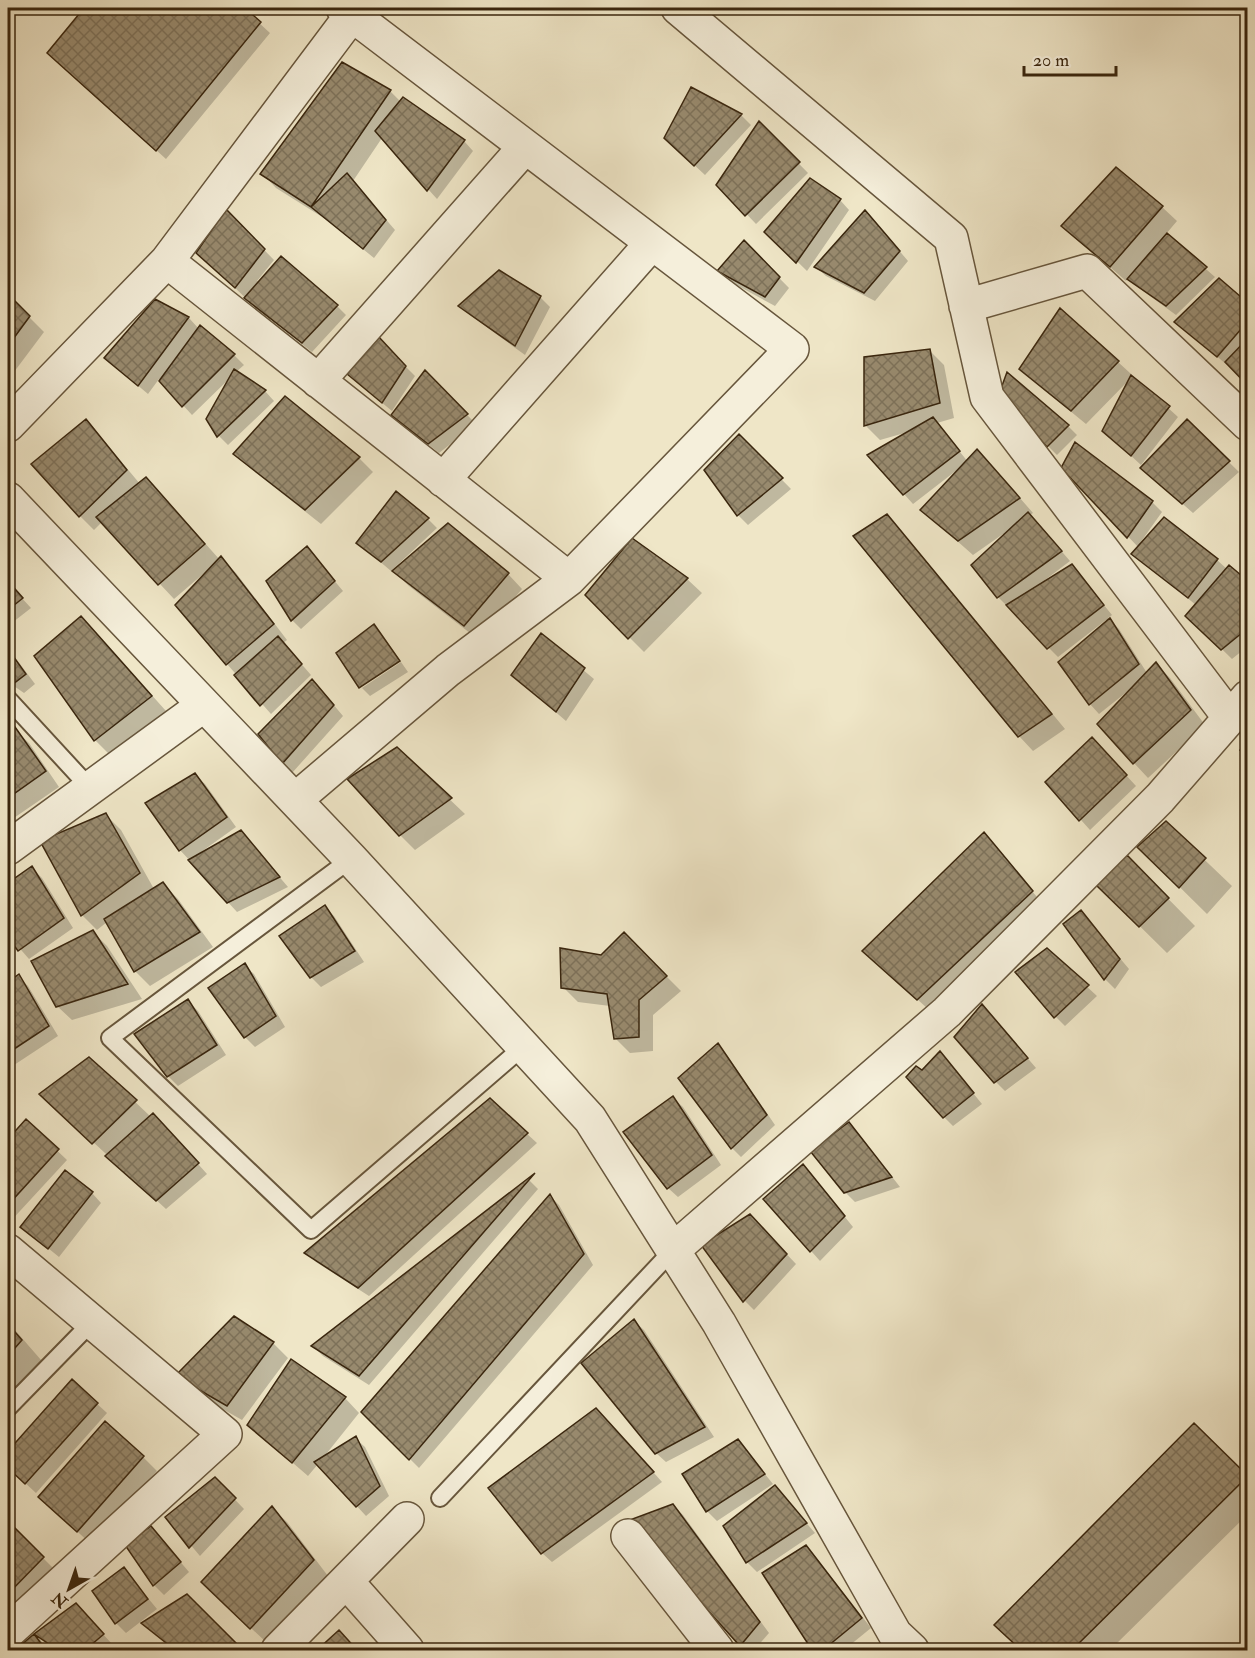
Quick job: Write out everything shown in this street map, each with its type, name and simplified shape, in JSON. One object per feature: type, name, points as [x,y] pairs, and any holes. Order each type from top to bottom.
[{"type":"street","points":[[673,1250],[947,1012],[1160,798],[1239,707],[987,397],[951,238],[678,8]]},
{"type":"street","points":[[8,425],[167,261],[350,10],[525,147],[792,349],[568,579],[448,670],[296,800]]},
{"type":"street","points":[[318,381],[525,147]]},
{"type":"street","points":[[443,480],[652,243]]},
{"type":"street","points":[[167,261],[568,579]]},
{"type":"street","points":[[966,306],[1087,271],[1248,424]]},
{"type":"street","points":[[8,499],[351,858],[590,1119],[719,1323],[894,1645]]},
{"type":"street","points":[[8,848],[204,705]]},
{"type":"street","points":[[8,1251],[225,1434],[8,1632]]},
{"type":"street","points":[[278,1650],[406,1519]]},
{"type":"street","points":[[628,1536],[717,1650]]},
{"type":"street","points":[[346,1581],[407,1650]]},
{"type":"lane","points":[[8,699],[90,788]]},
{"type":"lane","points":[[351,858],[110,1038],[311,1230],[524,1046]]},
{"type":"lane","points":[[440,1498],[673,1250]]},
{"type":"lane","points":[[8,1408],[92,1322]]},
{"type":"building","points":[[84,8],[245,8],[261,22],[156,151],[47,53]]},
{"type":"building","points":[[342,62],[391,90],[311,207],[260,174]]},
{"type":"building","points":[[691,87],[742,114],[694,166],[664,138]]},
{"type":"building","points":[[403,97],[465,140],[427,191],[375,131]]},
{"type":"building","points":[[759,121],[800,162],[745,216],[716,185]]},
{"type":"building","points":[[1116,167],[1163,206],[1110,267],[1061,226]]},
{"type":"building","points":[[347,173],[386,220],[363,249],[311,207]]},
{"type":"building","points":[[810,178],[841,199],[796,263],[764,232]]},
{"type":"building","points":[[226,209],[265,249],[235,288],[196,253]]},
{"type":"building","points":[[865,210],[900,251],[864,293],[814,267]]},
{"type":"building","points":[[1167,233],[1207,267],[1166,306],[1127,279]]},
{"type":"building","points":[[744,240],[780,277],[765,297],[717,271]]},
{"type":"building","points":[[281,256],[338,305],[302,343],[244,298]]},
{"type":"building","points":[[499,270],[541,296],[515,346],[458,306]]},
{"type":"building","points":[[1219,278],[1248,303],[1248,321],[1217,357],[1174,322]]},
{"type":"building","points":[[8,294],[30,316],[8,346]]},
{"type":"building","points":[[155,299],[189,317],[138,386],[104,358]]},
{"type":"building","points":[[1060,308],[1119,361],[1071,411],[1019,369]]},
{"type":"building","points":[[200,325],[235,354],[182,407],[159,381]]},
{"type":"building","points":[[378,336],[406,366],[382,403],[347,374]]},
{"type":"building","points":[[1248,338],[1248,386],[1225,362]]},
{"type":"building","points":[[930,349],[940,403],[864,426],[864,357]]},
{"type":"building","points":[[234,369],[266,390],[217,437],[206,419]]},
{"type":"building","points":[[425,370],[468,414],[428,444],[391,415]]},
{"type":"building","points":[[1007,372],[1069,425],[1047,447],[999,394]]},
{"type":"building","points":[[1131,375],[1170,406],[1131,456],[1102,431]]},
{"type":"building","points":[[285,396],[360,457],[305,510],[233,454]]},
{"type":"building","points":[[933,417],[960,451],[903,495],[867,455]]},
{"type":"building","points":[[86,419],[127,470],[79,517],[31,464]]},
{"type":"building","points":[[1187,419],[1230,461],[1182,504],[1140,468]]},
{"type":"building","points":[[739,434],[783,478],[737,516],[704,470]]},
{"type":"building","points":[[1075,442],[1153,501],[1127,538],[1061,468]]},
{"type":"building","points":[[977,449],[1020,498],[958,541],[920,510]]},
{"type":"building","points":[[146,477],[205,544],[158,585],[96,517]]},
{"type":"building","points":[[396,491],[429,518],[381,562],[356,543]]},
{"type":"building","points":[[1028,512],[1062,551],[997,598],[971,565]]},
{"type":"building","points":[[887,514],[1052,714],[1018,737],[853,536]]},
{"type":"building","points":[[1164,517],[1218,559],[1188,598],[1131,554]]},
{"type":"building","points":[[448,523],[509,573],[464,626],[392,571]]},
{"type":"building","points":[[632,538],[688,578],[628,639],[585,595]]},
{"type":"building","points":[[307,546],[335,581],[291,621],[266,581]]},
{"type":"building","points":[[221,556],[274,624],[226,665],[175,605]]},
{"type":"building","points":[[1072,564],[1104,605],[1047,649],[1006,605]]},
{"type":"building","points":[[1229,565],[1248,581],[1248,628],[1221,650],[1185,616]]},
{"type":"building","points":[[8,581],[23,598],[8,610]]},
{"type":"building","points":[[81,616],[152,696],[94,741],[34,656]]},
{"type":"building","points":[[1110,618],[1139,664],[1089,705],[1058,662]]},
{"type":"building","points":[[374,624],[400,661],[359,688],[336,653]]},
{"type":"building","points":[[541,633],[585,668],[556,712],[511,675]]},
{"type":"building","points":[[278,636],[302,664],[260,706],[234,675]]},
{"type":"building","points":[[8,649],[26,674],[13,684],[8,681]]},
{"type":"building","points":[[1156,662],[1191,710],[1133,764],[1097,724]]},
{"type":"building","points":[[312,679],[334,705],[282,764],[258,734]]},
{"type":"building","points":[[15,727],[46,771],[8,798],[8,732]]},
{"type":"building","points":[[1092,737],[1127,775],[1079,821],[1045,782]]},
{"type":"building","points":[[1248,740],[1248,756],[1240,750]]},
{"type":"building","points":[[397,747],[452,798],[399,836],[347,779]]},
{"type":"building","points":[[195,773],[227,817],[179,851],[145,803]]},
{"type":"building","points":[[106,813],[140,873],[81,916],[40,841]]},
{"type":"building","points":[[1166,821],[1206,858],[1179,888],[1137,847]]},
{"type":"building","points":[[241,830],[280,877],[227,903],[188,860]]},
{"type":"building","points":[[984,832],[1033,891],[917,1000],[862,951]]},
{"type":"building","points":[[1127,855],[1169,898],[1139,927],[1096,885]]},
{"type":"building","points":[[32,866],[64,918],[18,951],[8,937],[8,883]]},
{"type":"building","points":[[163,882],[200,932],[134,972],[104,919]]},
{"type":"building","points":[[325,905],[355,951],[310,978],[279,936]]},
{"type":"building","points":[[1081,910],[1120,959],[1104,980],[1063,924]]},
{"type":"building","points":[[93,930],[128,984],[56,1007],[31,961]]},
{"type":"building","points":[[624,932],[667,976],[639,1000],[639,1037],[614,1039],[607,994],[561,988],[560,948],[601,955]]},
{"type":"building","points":[[1047,948],[1089,985],[1054,1018],[1015,972]]},
{"type":"building","points":[[245,963],[276,1016],[244,1038],[208,988]]},
{"type":"building","points":[[19,974],[49,1026],[8,1053],[8,982]]},
{"type":"building","points":[[188,999],[217,1045],[167,1077],[134,1034]]},
{"type":"building","points":[[982,1004],[1028,1058],[994,1083],[954,1037]]},
{"type":"building","points":[[718,1043],[767,1115],[731,1149],[678,1078]]},
{"type":"building","points":[[940,1051],[974,1093],[943,1118],[906,1077],[916,1066],[922,1070]]},
{"type":"building","points":[[89,1057],[137,1100],[92,1144],[39,1094]]},
{"type":"building","points":[[673,1096],[712,1155],[667,1189],[623,1132]]},
{"type":"building","points":[[490,1098],[528,1133],[358,1288],[304,1253]]},
{"type":"building","points":[[153,1113],[199,1163],[156,1201],[105,1156]]},
{"type":"building","points":[[26,1119],[59,1149],[8,1205],[8,1139]]},
{"type":"building","points":[[849,1122],[892,1177],[844,1193],[810,1151]]},
{"type":"building","points":[[803,1164],[845,1216],[810,1252],[763,1199]]},
{"type":"building","points":[[65,1170],[93,1192],[48,1249],[20,1227]]},
{"type":"building","points":[[535,1173],[359,1376],[311,1346]]},
{"type":"building","points":[[550,1194],[584,1254],[409,1460],[361,1412]]},
{"type":"building","points":[[750,1214],[787,1254],[743,1302],[701,1245]]},
{"type":"building","points":[[234,1316],[274,1342],[227,1406],[175,1376]]},
{"type":"building","points":[[634,1319],[705,1427],[655,1454],[581,1363]]},
{"type":"building","points":[[8,1324],[22,1340],[8,1356]]},
{"type":"building","points":[[291,1359],[346,1397],[292,1463],[247,1425]]},
{"type":"building","points":[[72,1379],[98,1403],[25,1484],[8,1468],[8,1451]]},
{"type":"building","points":[[596,1408],[654,1472],[541,1554],[488,1488]]},
{"type":"building","points":[[105,1421],[144,1456],[77,1532],[38,1497]]},
{"type":"building","points":[[1194,1423],[1248,1476],[1072,1650],[1021,1650],[994,1625]]},
{"type":"building","points":[[356,1436],[380,1486],[356,1507],[314,1462]]},
{"type":"building","points":[[738,1439],[765,1474],[706,1512],[682,1474]]},
{"type":"building","points":[[215,1477],[236,1498],[189,1548],[165,1517]]},
{"type":"building","points":[[775,1485],[807,1523],[746,1563],[723,1526]]},
{"type":"building","points":[[673,1504],[760,1622],[740,1646],[627,1521]]},
{"type":"building","points":[[272,1506],[314,1560],[250,1629],[201,1582]]},
{"type":"building","points":[[8,1521],[44,1557],[8,1594]]},
{"type":"building","points":[[151,1526],[181,1562],[153,1586],[125,1545]]},
{"type":"building","points":[[806,1545],[862,1618],[823,1650],[812,1650],[762,1573]]},
{"type":"building","points":[[124,1567],[148,1599],[115,1624],[92,1591]]},
{"type":"building","points":[[187,1594],[237,1644],[230,1650],[175,1650],[141,1623]]},
{"type":"building","points":[[76,1603],[104,1634],[85,1650],[58,1650],[34,1634]]},
{"type":"building","points":[[339,1630],[357,1650],[317,1650]]},
{"type":"building","points":[[34,1634],[46,1650],[15,1650]]}]
